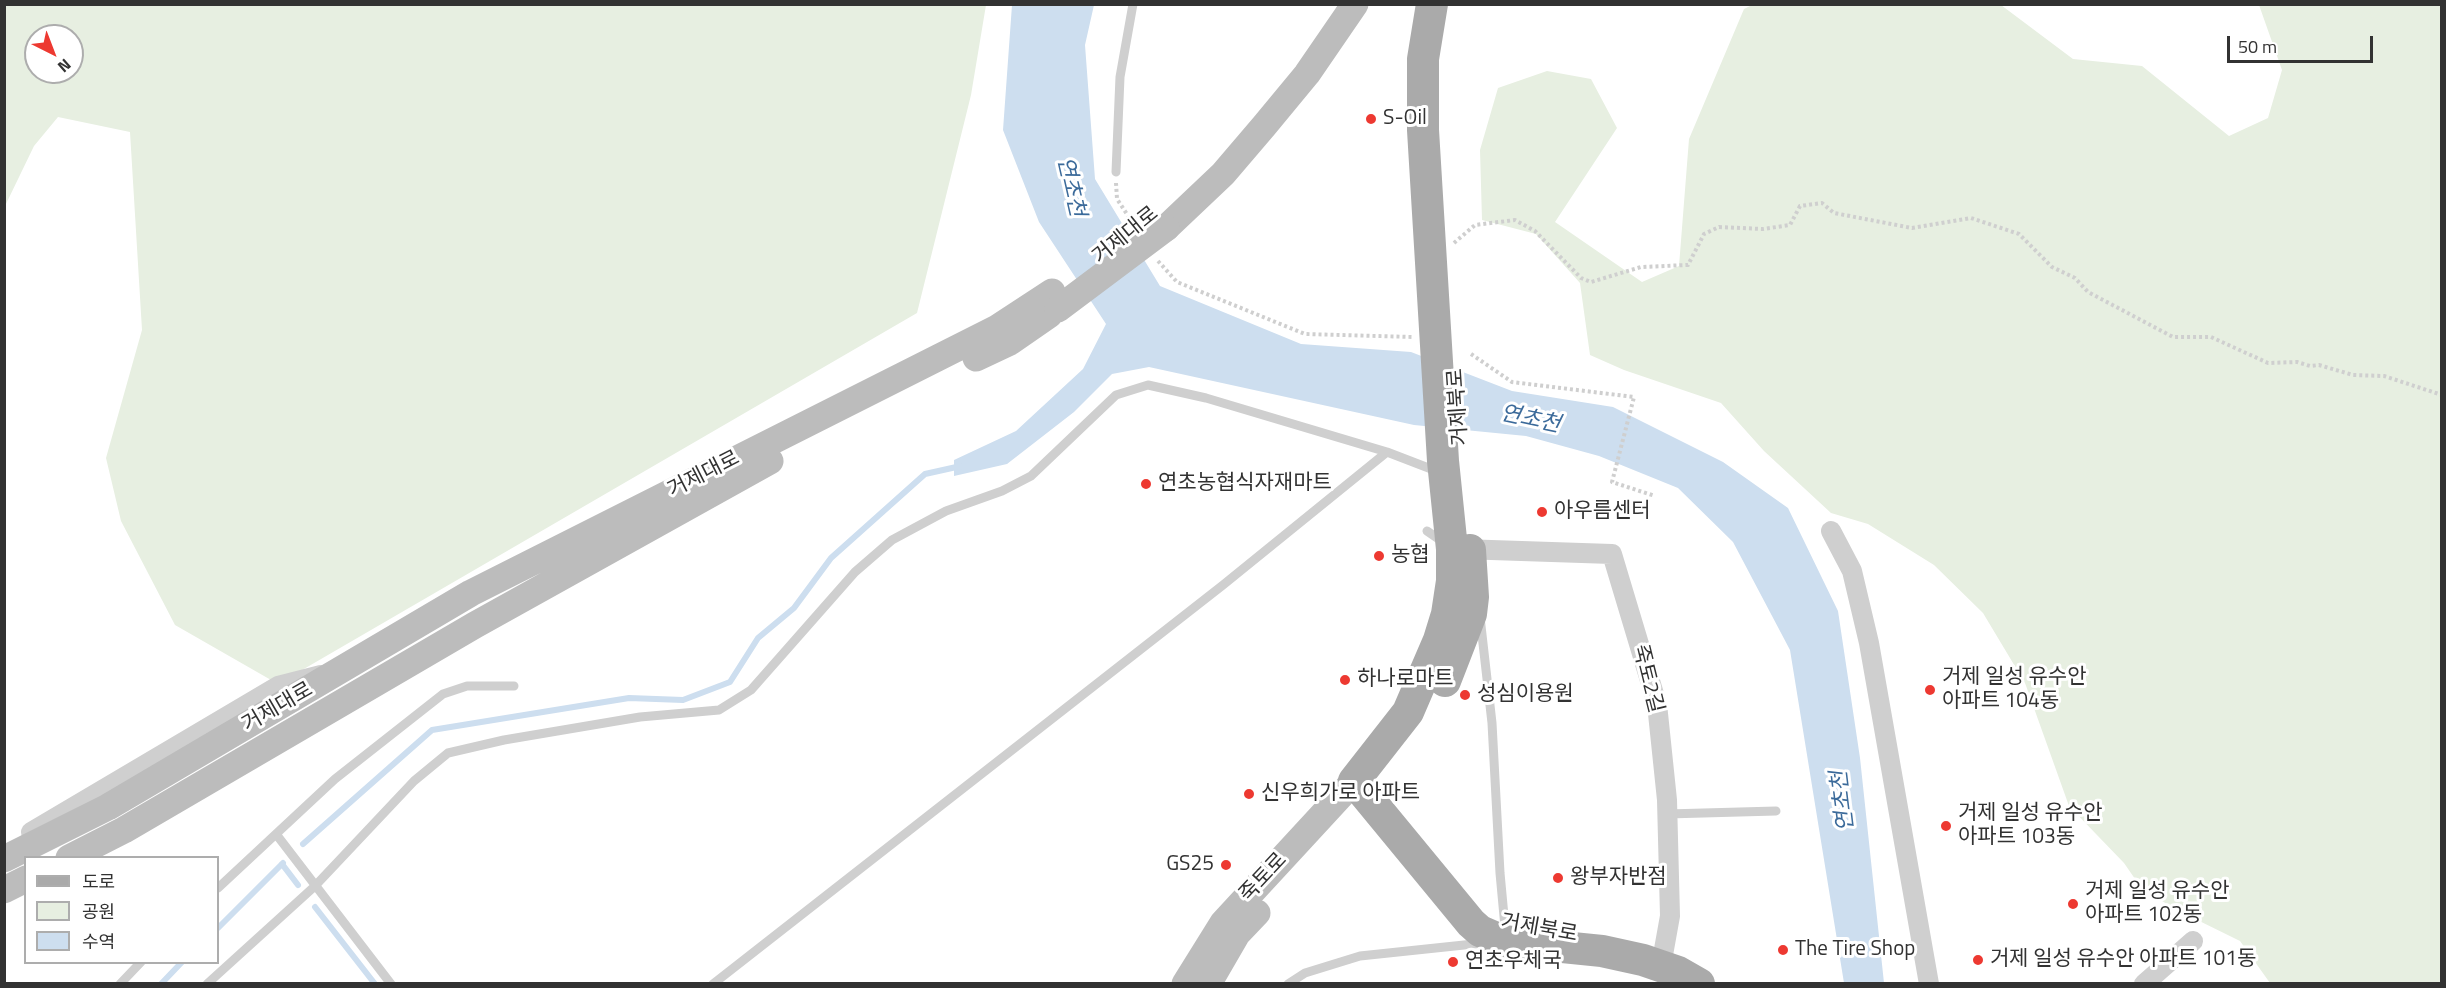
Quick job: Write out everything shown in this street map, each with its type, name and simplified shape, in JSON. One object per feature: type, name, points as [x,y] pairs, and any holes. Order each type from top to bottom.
[{"type":"main road","name":"거제대로","points":[[1161,220],[1293,63],[1334,4]]},
{"type":"main road","name":"거제대로","points":[[73,856],[124,830],[475,625],[813,437],[1010,342],[1055,300],[1222,174],[1307,74],[1354,4]]},
{"type":"main road","name":"거제북로","points":[[1435,9],[1443,52],[1442,132],[1449,248],[1445,338]]},
{"type":"main road","name":"거제북로","points":[[1365,782],[1423,724],[1465,634],[1473,597],[1461,549],[1451,470],[1445,338],[1423,130],[1423,59],[1435,9]]},
{"type":"main road","name":"거제대로","points":[[4,859],[108,807],[471,593],[1055,300]]},
{"type":"main road","name":"거제북로","points":[[1365,782],[1408,712],[1427,671],[1447,614],[1452,581],[1461,549]]},
{"type":"main road","name":"거제북로","points":[[1365,782],[1471,923],[1480,931],[1662,960],[1721,984]]},
{"type":"main road","name":"죽토로","points":[[1185,984],[1222,923],[1365,782]]},
{"type":"main road","name":"죽토로","points":[[1208,984],[1237,934],[1365,782]]},
{"type":"main road","points":[[4,890],[24,880]]},
{"type":"main road","name":"거제북로","points":[[1662,960],[1700,984]]},
{"type":"street","points":[[1831,531],[1852,571],[1869,643],[1929,984]]},
{"type":"street","name":"죽토2길","points":[[1461,549],[1612,554],[1657,704],[1667,814],[1670,916],[1662,960]]},
{"type":"street","points":[[4,848],[278,686],[346,668]]},
{"type":"street","points":[[2144,984],[2196,945],[2159,984]]},
{"type":"lane","points":[[1116,172],[1120,77],[1133,4]]},
{"type":"lane","points":[[207,984],[315,886],[414,781],[448,753],[504,740],[640,717],[719,710],[752,690],[855,572],[892,540],[946,511],[1002,491],[1031,476],[1116,395],[1148,385],[1206,398],[1451,470]]},
{"type":"lane","points":[[713,984],[1168,628],[1387,452]]},
{"type":"lane","points":[[1427,531],[1461,549]]},
{"type":"lane","points":[[1288,984],[1305,973],[1360,956],[1504,934],[1492,723],[1481,620],[1473,597]]},
{"type":"lane","points":[[219,887],[335,779],[443,694],[467,686],[514,686]]},
{"type":"lane","points":[[1667,814],[1776,811]]},
{"type":"lane","points":[[276,834],[391,984]]},
{"type":"lane","points":[[120,984],[140,964]]},
{"type":"path","points":[[1449,248],[1475,225],[1515,220],[1535,231],[1581,278],[1591,282],[1641,267],[1688,265],[1704,234],[1719,227],[1763,229],[1790,225],[1800,206],[1822,202],[1834,213],[1912,228],[1971,218],[2019,234],[2052,267],[2075,278],[2088,292],[2173,337],[2211,337],[2268,363],[2297,362],[2310,366],[2319,365],[2353,375],[2384,376],[2442,395]]},
{"type":"path","points":[[1163,268],[1177,282],[1305,334],[1445,338],[1512,382],[1634,397],[1612,482],[1655,496]]},
{"type":"green space","points":[[1754,4],[2001,5],[2073,59],[2142,66],[2229,136],[2268,118],[2282,70],[2259,5],[2441,5],[2441,983],[2270,983],[2240,941],[2177,910],[2142,889],[2124,863],[2069,806],[2025,683],[1983,613],[1934,565],[1868,524],[1831,513],[1764,451],[1721,403],[1624,370],[1590,355],[1580,283],[1536,234],[1482,220],[1480,150],[1498,88],[1547,71],[1591,79],[1617,128],[1555,222],[1642,282],[1679,266],[1689,139],[1744,9]]},
{"type":"green space","points":[[5,5],[986,5],[971,95],[917,313],[278,684],[175,625],[121,521],[106,458],[142,330],[130,132],[58,117],[34,146],[5,206]]},
{"type":"water","name":"연초천","points":[[1012,5],[1094,5],[1085,45],[1095,179],[1160,286],[1301,344],[1411,352],[1512,391],[1613,407],[1723,462],[1788,508],[1838,611],[1860,758],[1884,983],[1844,983],[1790,650],[1733,542],[1678,488],[1599,456],[1526,436],[1414,425],[1149,367],[1112,374],[1074,412],[1007,464],[954,476],[954,460],[1016,431],[1083,369],[1106,324],[1039,222],[1003,130]]},
{"type":"waterway","points":[[303,844],[432,730],[629,698],[683,700],[730,682],[758,638],[794,608],[831,558],[925,474],[961,466]]},
{"type":"waterway","points":[[219,927],[283,863]]},
{"type":"waterway","points":[[282,864],[298,885]]},
{"type":"waterway","points":[[315,907],[375,984]]},
{"type":"waterway","points":[[161,984],[180,964]]},
{"type":"place","name":"S-Oil","points":[[1371,119]]},
{"type":"place","name":"연초농협식자재마트","points":[[1146,484]]},
{"type":"place","name":"아우름센터","points":[[1542,512]]},
{"type":"place","name":"농협","points":[[1379,556]]},
{"type":"place","name":"하나로마트","points":[[1345,680]]},
{"type":"place","name":"거제 일성 유수안 아파트 104동","points":[[1930,690]]},
{"type":"place","name":"성심이용원","points":[[1465,695]]},
{"type":"place","name":"신우희가로 아파트","points":[[1249,794]]},
{"type":"place","name":"거제 일성 유수안 아파트 103동","points":[[1946,826]]},
{"type":"place","name":"GS25","points":[[1226,865]]},
{"type":"place","name":"왕부자반점","points":[[1558,878]]},
{"type":"place","name":"거제 일성 유수안 아파트 102동","points":[[2073,904]]},
{"type":"place","name":"The Tire Shop","points":[[1783,950]]},
{"type":"place","name":"거제 일성 유수안 아파트 101동","points":[[1978,960]]},
{"type":"place","name":"연초우체국","points":[[1453,962]]}]
